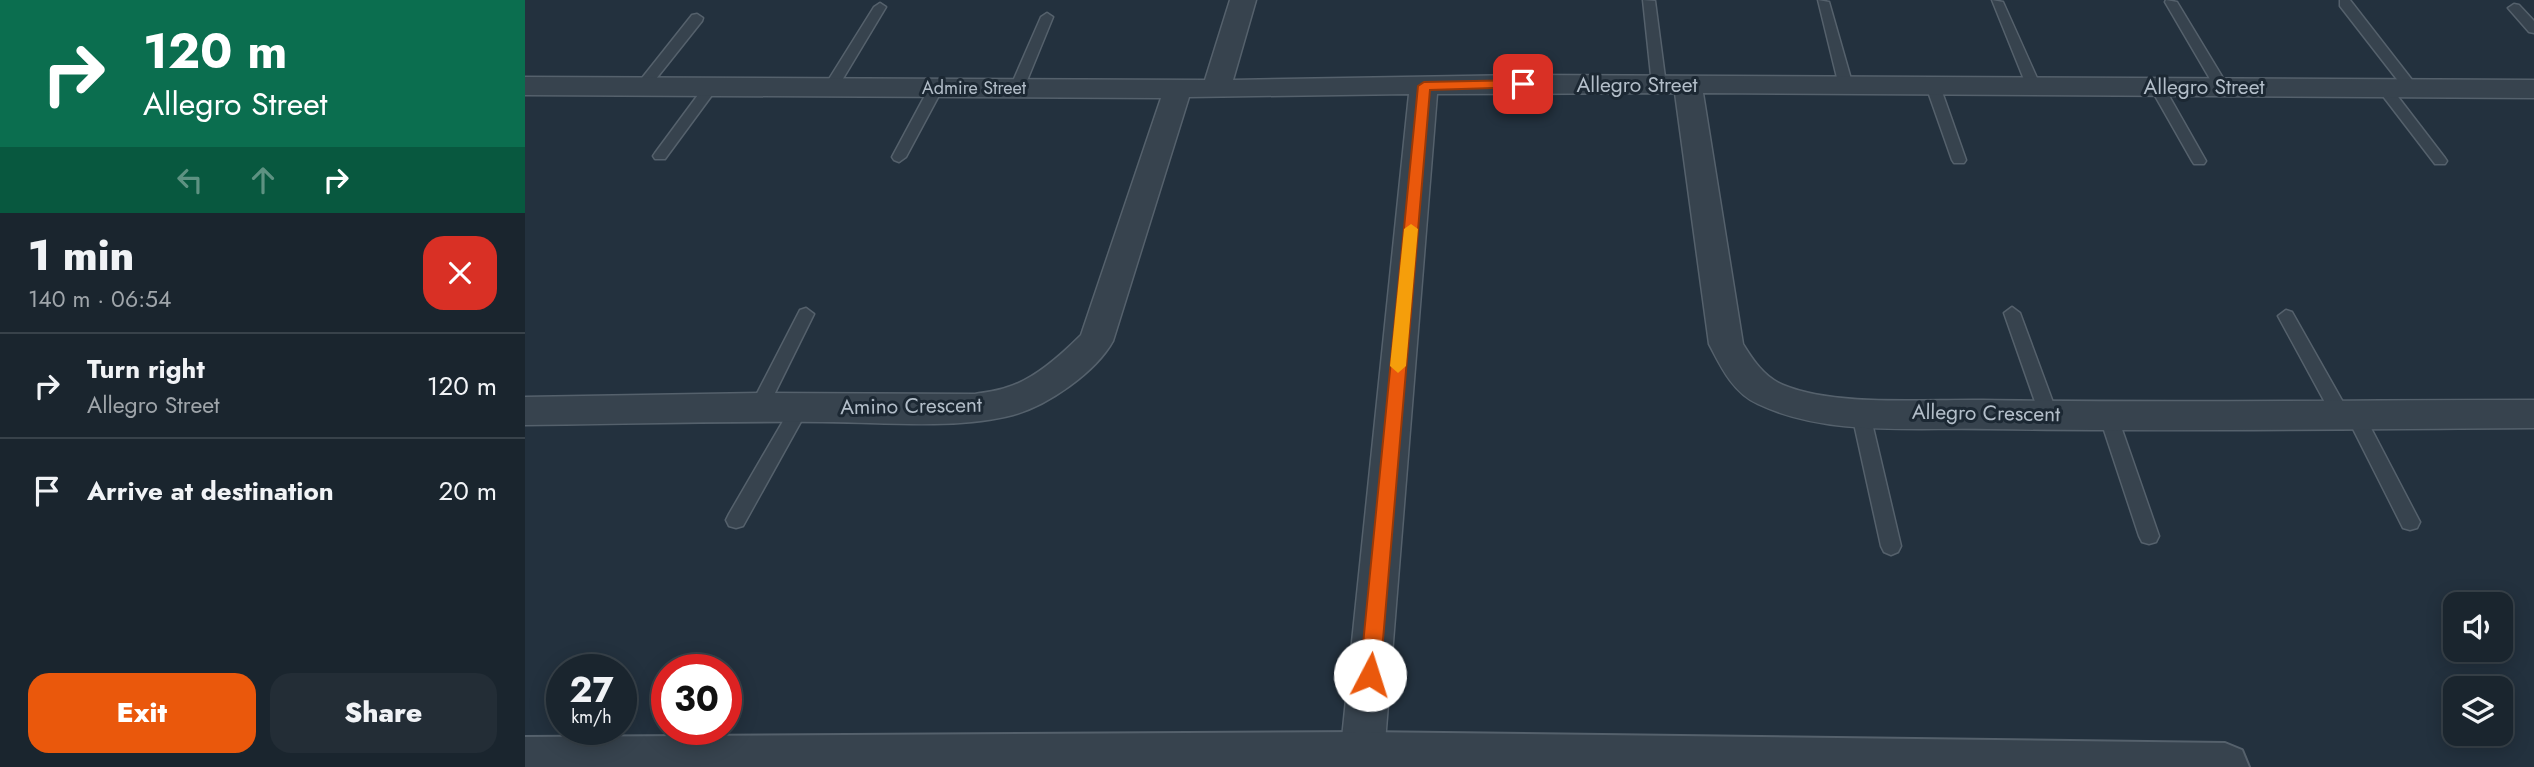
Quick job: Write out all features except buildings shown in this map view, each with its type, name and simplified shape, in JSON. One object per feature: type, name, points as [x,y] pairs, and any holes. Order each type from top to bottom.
[{"type":"street","points":[[1217,87],[1243,0]]},
{"type":"street","name":"Allegro Crescent","points":[[1674,85],[1726,344],[1738,369],[1751,383],[1779,398],[1810,406],[1860,410],[2049,416],[2534,414]]},
{"type":"street","name":"Admire Street","points":[[525,86],[1178,89],[1424,86]]},
{"type":"street","points":[[1362,761],[1424,86]]},
{"type":"street","name":"Allegro Street","points":[[1424,86],[2534,89]]},
{"type":"street","name":"Amino Crescent","points":[[525,411],[759,407],[975,408],[1012,401],[1033,392],[1079,359],[1095,341],[1136,225],[1178,89]]},
{"type":"street","points":[[525,761],[1362,761],[2225,767]]},
{"type":"lane","points":[[1649,1],[1674,85]]},
{"type":"lane","points":[[1823,2],[1846,86]]},
{"type":"lane","points":[[1997,2],[2034,87]]},
{"type":"lane","points":[[2171,2],[2222,88]]},
{"type":"lane","points":[[2345,3],[2440,161]]},
{"type":"lane","points":[[831,87],[880,7]]},
{"type":"lane","points":[[2514,8],[2534,29]]},
{"type":"lane","points":[[1017,88],[1047,17]]},
{"type":"lane","points":[[643,86],[697,18]]},
{"type":"lane","points":[[1933,86],[1959,160]]},
{"type":"lane","points":[[660,156],[711,87]]},
{"type":"lane","points":[[2157,87],[2199,161]]},
{"type":"lane","points":[[899,157],[936,88]]},
{"type":"lane","points":[[2012,313],[2049,416]]},
{"type":"lane","points":[[759,407],[806,314]]},
{"type":"lane","points":[[2286,316],[2410,522]]},
{"type":"lane","points":[[736,520],[799,409]]},
{"type":"lane","points":[[1860,410],[1891,546]]},
{"type":"lane","points":[[2108,415],[2149,536]]},
{"type":"slow traffic","points":[[1398,366],[1411,229]]},
{"type":"route","points":[[1370,675],[1424,86],[1523,84]]}]
